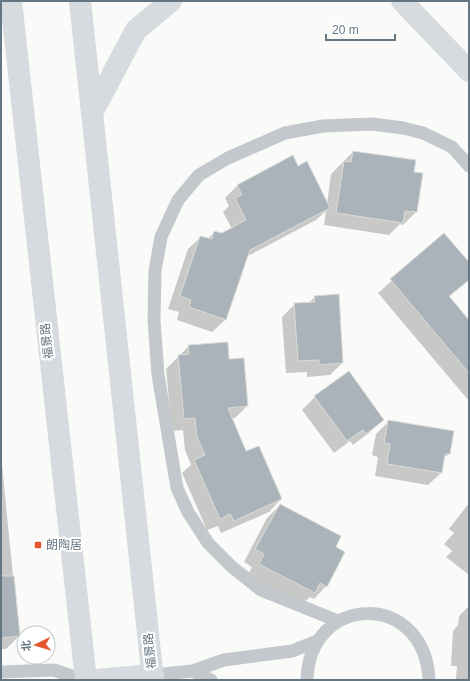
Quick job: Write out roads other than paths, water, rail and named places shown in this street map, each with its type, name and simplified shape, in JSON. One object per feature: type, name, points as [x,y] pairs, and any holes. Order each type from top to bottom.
[{"type":"main road","name":"福景路","points":[[11,1],[84,680]]},
{"type":"main road","name":"福景路","points":[[80,1],[153,677]]},
{"type":"main road","points":[[92,113],[136,30],[171,1]]},
{"type":"main road","points":[[391,1],[407,6],[469,71]]},
{"type":"main road","points":[[96,680],[153,677]]},
{"type":"lane","points":[[338,621],[261,590],[232,568],[208,543],[188,512],[177,488],[168,444],[157,359],[154,320],[155,271],[161,237],[178,200],[199,175],[228,158],[285,133],[323,126],[372,124],[403,128],[423,133],[452,147],[469,166]]},
{"type":"lane","points":[[307,680],[311,652],[317,641],[327,629],[338,621],[364,613],[390,618],[404,625],[416,636],[424,650],[428,665],[429,680]]},
{"type":"lane","points":[[153,677],[193,671],[224,660],[292,651],[317,641]]},
{"type":"lane","points":[[1,672],[54,670],[84,680]]},
{"type":"lane","points":[[193,671],[211,680]]},
{"type":"place","name":"朗陶居","points":[[38,545]]}]
